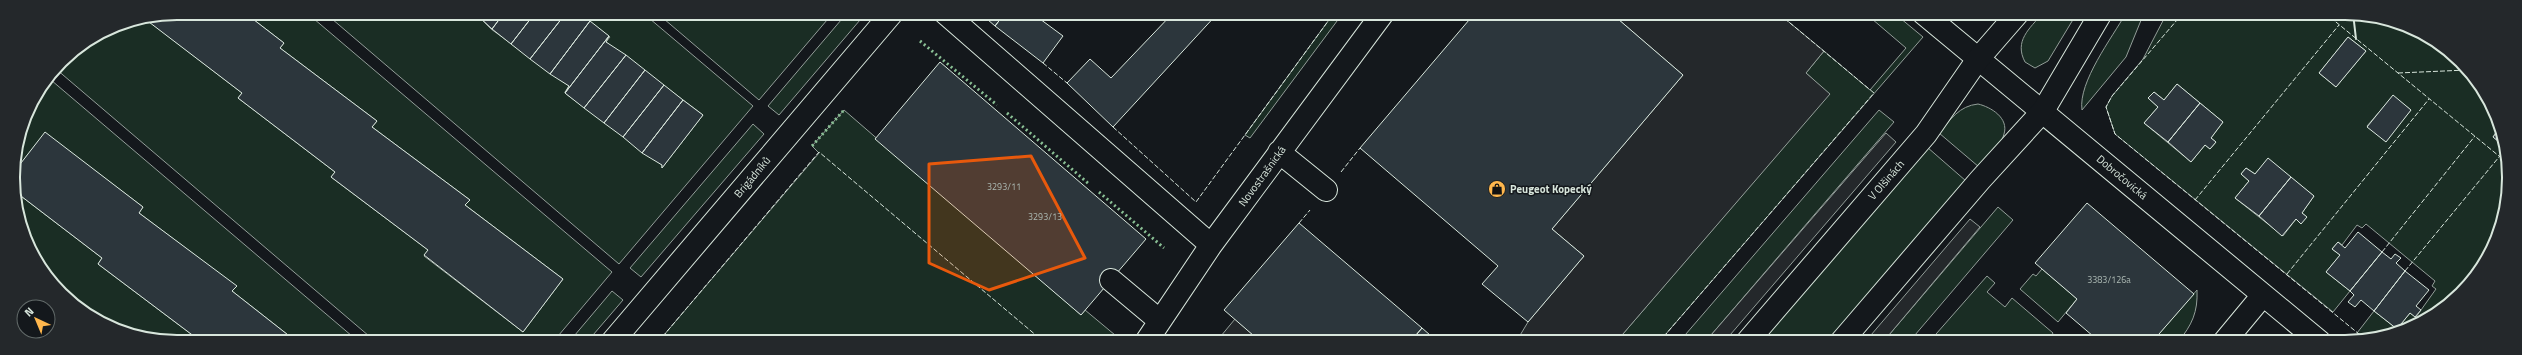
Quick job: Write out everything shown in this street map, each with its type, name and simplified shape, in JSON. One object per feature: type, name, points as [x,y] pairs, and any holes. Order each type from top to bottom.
[{"type":"street","name":"Brigádníků","points":[[618,335],[886,20]]},
{"type":"street","points":[[953,20],[1211,244]]},
{"type":"street","name":"Novostrašnická","points":[[1151,335],[1211,244],[1378,20]]},
{"type":"street","name":"Dobročovická","points":[[1931,20],[2312,335]]},
{"type":"street","name":"V Olšinách","points":[[1753,335],[1926,134],[1978,59],[2012,20]]},
{"type":"street","points":[[1847,335],[1980,180],[2043,112],[2097,20]]},
{"type":"street","points":[[1279,152],[1326,190]]},
{"type":"street","points":[[1111,280],[1160,321]]},
{"type":"street","points":[[2230,335],[2263,295]]},
{"type":"highlighted area","points":[[1031,156],[1085,258],[989,290],[929,263],[929,164]]},
{"type":"green space","points":[[254,20],[315,20],[612,272],[559,335],[368,335],[60,73],[74,59],[99,41],[127,28],[150,22],[242,93],[238,98],[335,172],[331,177],[428,250],[424,256],[523,332],[563,279],[465,205],[470,200],[372,127],[377,121],[280,48],[284,43]]},
{"type":"green space","points":[[333,20],[482,20],[491,29],[569,86],[565,92],[566,94],[662,165],[662,168],[703,115],[606,42],[610,37],[587,20],[651,20],[753,106],[619,264]]},
{"type":"green space","points":[[665,20],[827,20],[759,100]]},
{"type":"green space","points":[[841,20],[860,20],[779,115],[768,106]]},
{"type":"green space","points":[[1329,20],[1338,20],[1250,138],[1245,135]]},
{"type":"green space","points":[[1873,20],[1902,20],[1923,37],[1665,335],[1622,335],[1829,94],[1806,73],[1824,51],[1870,90],[1906,48]]},
{"type":"green space","points":[[2037,20],[2073,20],[2048,61],[2035,68],[2025,62],[2021,48],[2022,41]]},
{"type":"green space","points":[[2122,20],[2141,20],[2126,57],[2082,110],[2082,99],[2085,87],[2097,60]]},
{"type":"green space","points":[[2163,20],[2355,20],[2395,28],[2423,41],[2456,66],[2475,90],[2486,108],[2496,132],[2493,137],[2498,141],[2502,167],[2501,198],[2494,228],[2481,256],[2456,289],[2423,314],[2400,325],[2410,313],[2416,317],[2436,289],[2432,286],[2435,281],[2366,224],[2362,228],[2357,225],[2342,245],[2338,242],[2332,249],[2340,255],[2326,272],[2350,291],[2333,312],[2115,134],[2106,107],[2112,96],[2143,59]],"holes":[[[2348,37],[2366,51],[2336,87],[2319,73]],[[2177,84],[2223,122],[2211,138],[2216,142],[2210,149],[2205,145],[2191,162],[2144,123],[2158,107],[2148,98],[2154,92],[2164,100]],[[2393,96],[2411,110],[2385,141],[2367,126]],[[2268,159],[2314,196],[2302,213],[2307,217],[2301,223],[2296,219],[2283,236],[2235,198],[2249,181],[2241,174],[2246,168],[2255,174]]]},
{"type":"green space","points":[[53,82],[351,335],[288,335],[232,291],[236,286],[139,213],[143,207],[45,133],[20,164],[28,127],[41,99]]},
{"type":"green space","points":[[1971,105],[1983,105],[1998,114],[2004,123],[2005,128],[2003,138],[2000,143],[1979,167],[1939,133],[1960,110]]},
{"type":"green space","points":[[844,110],[1081,315],[1085,310],[1115,335],[664,335],[819,153],[812,146]]},
{"type":"green space","points":[[1879,110],[1894,122],[1711,335],[1685,335]]},
{"type":"green space","points":[[753,124],[764,134],[641,277],[630,268]]},
{"type":"green space","points":[[1927,147],[1966,181],[1834,335],[1766,335]]},
{"type":"green space","points":[[21,196],[102,258],[98,264],[192,335],[157,334],[127,327],[99,314],[74,296],[59,281],[36,247],[25,218]]},
{"type":"green space","points":[[1998,207],[2013,220],[1915,335],[1889,335]]},
{"type":"green space","points":[[2042,269],[2077,299],[2058,322],[2020,289],[2033,274],[2036,276]]},
{"type":"green space","points":[[1987,276],[1995,283],[1987,292],[2005,307],[2012,298],[2053,333],[2052,335],[1935,335]]},
{"type":"green space","points":[[2197,290],[2195,312],[2183,335],[2158,335]]},
{"type":"green space","points":[[612,291],[623,300],[593,335],[575,335]]},
{"type":"green space","points":[[2374,311],[2395,327],[2359,335],[2357,333]]},
{"type":"shaded area","points":[[1619,20],[1786,20],[1824,51],[1806,73],[1830,94],[1622,335],[1520,335],[1528,322],[1584,256],[1552,229],[1683,75]]},
{"type":"shaded area","points":[[1886,133],[1896,142],[1730,335],[1711,335]]},
{"type":"shaded area","points":[[1970,219],[1980,227],[1889,335],[1871,335]]},
{"type":"shaded area","points":[[1235,319],[1253,335],[1222,335]]},
{"type":"building","points":[[167,20],[254,20],[284,43],[280,48],[377,121],[372,127],[470,200],[465,205],[563,279],[523,332],[424,255],[428,250],[331,177],[335,172],[238,98],[242,93],[150,22]]},
{"type":"building","points":[[482,20],[499,20],[492,29]]},
{"type":"building","points":[[499,20],[530,20],[511,44],[492,29]]},
{"type":"building","points":[[530,20],[561,20],[530,59],[511,44]]},
{"type":"building","points":[[561,20],[590,21],[550,74],[530,59]]},
{"type":"building","points":[[988,20],[1000,20],[995,26]]},
{"type":"building","points":[[1000,20],[1041,20],[1063,36],[1043,63],[995,26]]},
{"type":"building","points":[[1166,20],[1212,20],[1113,127],[1067,83],[1090,59],[1111,78]]},
{"type":"building","name":"Peugeot Kopecký","points":[[1469,20],[1619,20],[1683,75],[1552,229],[1584,256],[1528,322],[1482,284],[1498,266],[1360,148]]},
{"type":"building","points":[[590,21],[609,36],[565,93],[569,86],[550,74]]},
{"type":"building","points":[[609,36],[606,42],[626,55],[584,108],[565,93]]},
{"type":"building","points":[[2348,37],[2366,51],[2336,87],[2319,73]]},
{"type":"building","points":[[626,55],[645,70],[604,123],[584,108]]},
{"type":"building","points":[[940,62],[1146,239],[1081,315],[875,139]]},
{"type":"building","points":[[645,70],[664,85],[623,137],[604,123]]},
{"type":"building","points":[[2177,84],[2200,103],[2168,142],[2144,123],[2158,107],[2148,98],[2154,92],[2164,100]]},
{"type":"building","points":[[664,85],[683,100],[642,153],[623,137]]},
{"type":"building","points":[[2393,95],[2411,110],[2386,142],[2367,127]]},
{"type":"building","points":[[683,100],[703,115],[662,168],[662,165],[642,153]]},
{"type":"building","points":[[2200,103],[2223,122],[2211,138],[2216,142],[2210,149],[2205,145],[2191,162],[2168,142]]},
{"type":"building","points":[[45,132],[143,207],[139,213],[237,286],[232,291],[288,335],[192,335],[98,264],[102,258],[21,196],[20,164]]},
{"type":"building","points":[[2496,133],[2498,141],[2493,137]]},
{"type":"building","points":[[2268,158],[2291,177],[2259,216],[2235,198],[2249,181],[2241,174],[2246,168],[2255,174]]},
{"type":"building","points":[[2291,177],[2314,196],[2302,213],[2307,217],[2301,224],[2296,219],[2282,236],[2259,216]]},
{"type":"building","points":[[2087,203],[2194,294],[2158,335],[2092,335],[2066,313],[2077,299],[2035,263]]},
{"type":"building","points":[[1299,223],[1422,328],[1416,335],[1253,335],[1224,310]]},
{"type":"building","points":[[2358,232],[2382,252],[2350,291],[2326,272],[2340,255],[2332,249],[2338,242],[2345,248]]},
{"type":"building","points":[[2382,252],[2391,259],[2395,254],[2401,258],[2396,263],[2405,271],[2374,311],[2361,300],[2355,307],[2348,302],[2354,295],[2350,291]]},
{"type":"building","points":[[2405,271],[2429,290],[2416,306],[2421,310],[2415,317],[2410,313],[2400,325],[2395,327],[2374,311]]},
{"type":"building","points":[[1422,328],[1430,335],[1416,335]]},
{"type":"hedge","points":[[920,41],[997,105]]},
{"type":"hedge","points":[[812,146],[844,110]]},
{"type":"hedge","points":[[1007,113],[1089,184]]},
{"type":"hedge","points":[[1099,192],[1164,248]]},
{"type":"fence","points":[[1113,127],[1196,202],[1329,20]]},
{"type":"fence","points":[[1665,335],[1874,93],[1786,20]]},
{"type":"fence","points":[[2177,20],[2112,96],[2106,107],[2115,134],[2360,335]]},
{"type":"fence","points":[[2334,20],[2501,158]]},
{"type":"fence","points":[[2195,200],[2339,25]]},
{"type":"fence","points":[[1043,63],[1067,83]]},
{"type":"fence","points":[[2398,73],[2460,70]]},
{"type":"fence","points":[[2287,274],[2429,99]]},
{"type":"fence","points":[[2382,252],[2475,136]]},
{"type":"fence","points":[[1341,172],[1360,148]]},
{"type":"fence","points":[[664,335],[819,152],[1036,335]]},
{"type":"fence","points":[[2405,271],[2499,157]]},
{"type":"fence","points":[[1299,223],[1310,210]]},
{"type":"wall","points":[[2354,20],[2356,39]]},
{"type":"place","name":"Peugeot Kopecký","points":[[1497,189]]}]
